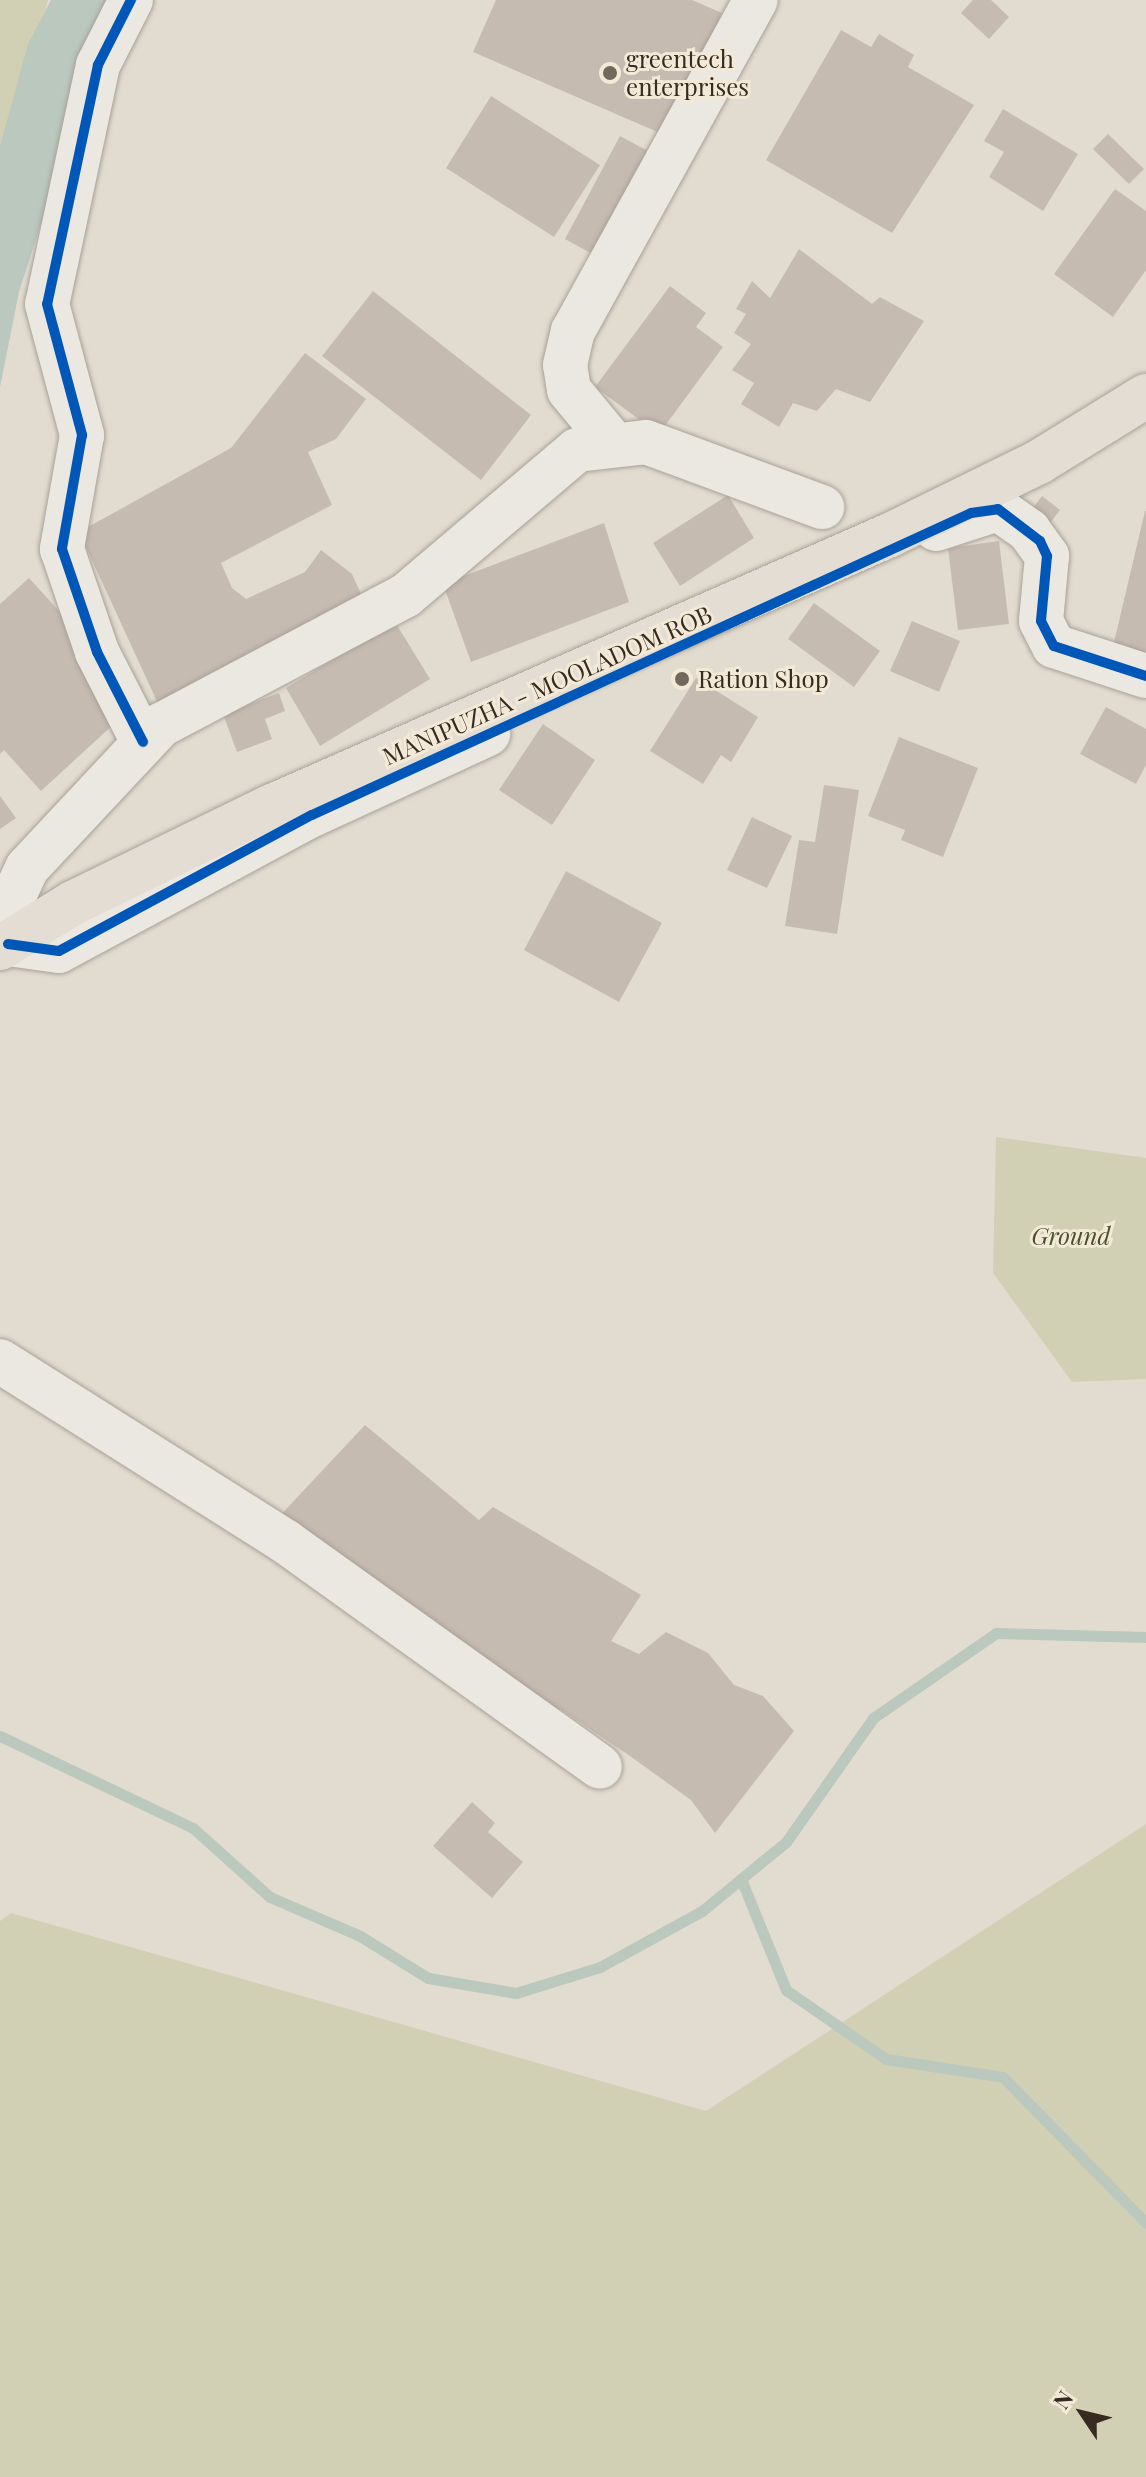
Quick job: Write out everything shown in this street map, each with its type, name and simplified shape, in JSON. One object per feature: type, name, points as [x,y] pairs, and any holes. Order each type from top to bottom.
[{"type":"main road","name":"MANIPUZHA - MOOLADOM ROB","points":[[3,939],[270,807],[890,535],[1039,462],[1146,396]]},
{"type":"street","points":[[131,0],[98,65],[47,304],[82,435],[62,549],[97,652],[143,742]]},
{"type":"street","points":[[612,442],[569,390],[565,365],[573,331],[756,0]]},
{"type":"street","points":[[822,507],[646,442],[612,442],[577,450],[546,472],[405,596],[351,630],[201,699],[143,742],[27,868],[3,939],[59,951],[312,815],[971,513],[998,509],[1040,541],[1047,556],[1041,621],[1054,646],[1146,676]]},
{"type":"street","points":[[0,1361],[286,1542],[600,1767]]},
{"type":"green space","points":[[0,0],[48,0],[0,186]]},
{"type":"green space","name":"Ground","points":[[996,1137],[1146,1158],[1146,1379],[1072,1382],[993,1273]]},
{"type":"green space","points":[[1146,1824],[1146,2477],[0,2477],[0,1921],[11,1913],[706,2111]]},
{"type":"shaded area","points":[[51,0],[113,0],[19,292],[0,387],[0,146],[28,44]]},
{"type":"building","points":[[496,0],[692,0],[722,13],[669,137],[473,52]]},
{"type":"building","points":[[973,0],[991,0],[1009,17],[989,39],[961,13]]},
{"type":"building","points":[[841,30],[871,47],[879,34],[914,55],[908,67],[974,105],[892,233],[766,160]]},
{"type":"building","points":[[491,96],[600,165],[554,237],[446,168]]},
{"type":"building","points":[[1003,109],[1078,154],[1043,211],[989,177],[1004,152],[984,141]]},
{"type":"building","points":[[1108,134],[1144,169],[1129,184],[1093,149]]},
{"type":"building","points":[[620,136],[661,158],[605,261],[565,239]]},
{"type":"building","points":[[1115,189],[1146,211],[1146,270],[1113,317],[1054,274]]},
{"type":"building","points":[[799,249],[872,304],[880,297],[924,321],[870,402],[836,389],[817,411],[793,403],[779,427],[741,404],[754,383],[732,370],[751,344],[734,333],[746,314],[736,309],[752,281],[770,298]]},
{"type":"building","points":[[670,286],[706,313],[696,327],[723,347],[659,434],[595,387]]},
{"type":"building","points":[[373,291],[531,415],[481,480],[322,356]]},
{"type":"building","points":[[305,353],[366,399],[336,439],[308,452],[332,505],[221,563],[232,588],[246,599],[305,572],[321,550],[352,574],[366,605],[160,708],[79,532],[231,448]]},
{"type":"building","points":[[728,495],[754,538],[680,586],[653,543]]},
{"type":"building","points":[[1042,496],[1060,510],[1044,531],[1026,517]]},
{"type":"building","points":[[1146,511],[1146,663],[1111,655]]},
{"type":"building","points":[[604,523],[629,602],[471,662],[443,584]]},
{"type":"building","points":[[999,541],[1009,624],[958,630],[948,548]]},
{"type":"building","points":[[29,578],[140,700],[41,791],[4,750],[0,754],[0,604]]},
{"type":"building","points":[[814,603],[880,651],[854,687],[788,639]]},
{"type":"building","points":[[912,621],[960,641],[939,692],[890,671]]},
{"type":"building","points":[[395,622],[430,679],[320,746],[286,688]]},
{"type":"building","points":[[696,678],[758,717],[731,762],[721,755],[703,784],[650,751]]},
{"type":"building","points":[[279,693],[285,711],[265,719],[272,739],[237,752],[223,714]]},
{"type":"building","points":[[1106,707],[1146,729],[1146,765],[1136,784],[1080,754]]},
{"type":"building","points":[[543,724],[595,760],[552,825],[499,790]]},
{"type":"building","points":[[899,737],[978,768],[943,857],[901,840],[905,830],[868,816]]},
{"type":"building","points":[[824,785],[859,790],[837,934],[785,926],[799,840],[815,842]]},
{"type":"building","points":[[0,796],[16,818],[0,829]]},
{"type":"building","points":[[752,817],[792,836],[767,888],[727,870]]},
{"type":"building","points":[[566,871],[662,923],[619,1002],[524,950]]},
{"type":"building","points":[[365,1425],[479,1520],[493,1507],[641,1595],[611,1641],[639,1654],[666,1632],[708,1653],[734,1685],[763,1696],[794,1731],[715,1833],[691,1800],[630,1756],[560,1709],[547,1716],[275,1521]]},
{"type":"building","points":[[472,1802],[495,1823],[488,1832],[523,1862],[492,1898],[433,1846]]},
{"type":"waterway","points":[[0,1736],[193,1828],[270,1897],[360,1936],[428,1978],[516,1993],[600,1967],[702,1911],[786,1842],[873,1718],[996,1633],[1146,1637]]},
{"type":"waterway","points":[[741,1879],[786,1990],[886,2059],[1003,2077],[1146,2223]]},
{"type":"cycle path","points":[[131,0],[98,65],[47,304],[82,435],[62,549],[97,652],[143,742]]},
{"type":"cycle path","points":[[8,944],[59,951],[312,815],[971,513],[998,509],[1040,541],[1047,556],[1041,621],[1054,646],[1146,676]]},
{"type":"place","name":"greentech enterprises","points":[[610,73]]},
{"type":"place","name":"Ration Shop","points":[[682,679]]}]
